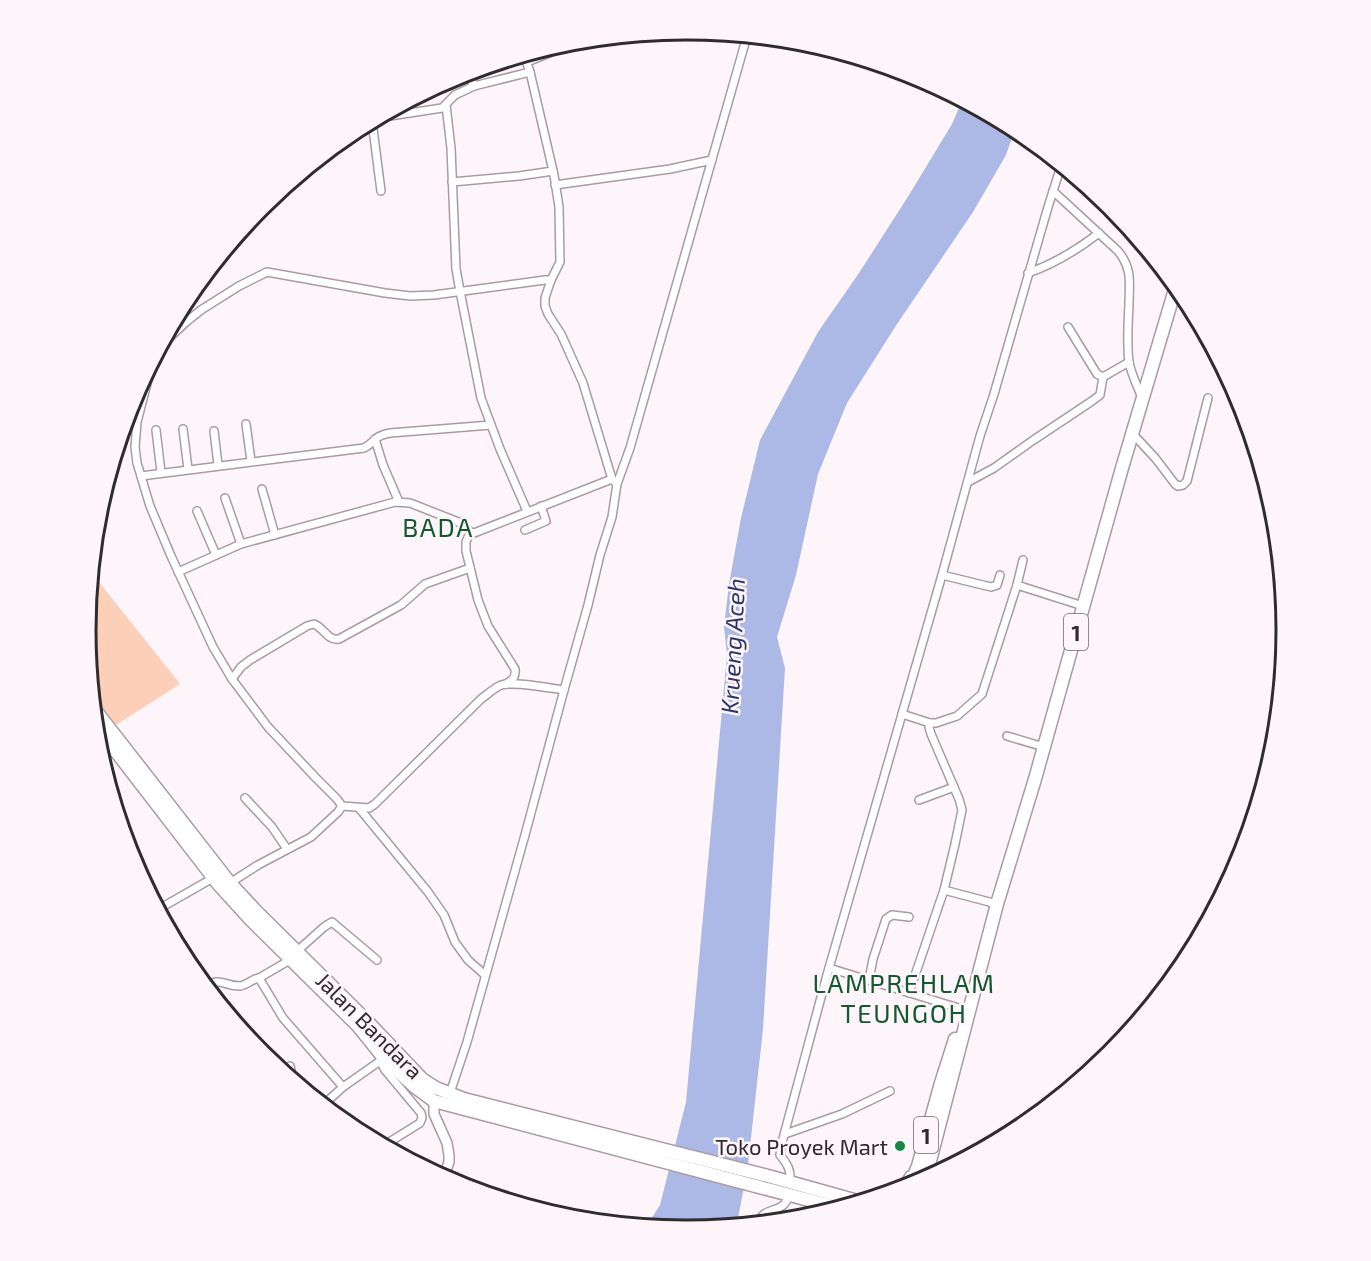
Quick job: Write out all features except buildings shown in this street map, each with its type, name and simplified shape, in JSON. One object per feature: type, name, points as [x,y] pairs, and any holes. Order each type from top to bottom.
[{"type":"highway","name":"1","points":[[929,1168],[997,904],[1173,298]]},
{"type":"highway","name":"Jalan Bandara","points":[[103,720],[230,883],[293,956]]},
{"type":"highway","name":"Jalan Bandara","points":[[106,738],[213,878],[249,918],[293,956],[422,1079],[450,1093],[461,1103]]},
{"type":"highway","name":"1","points":[[915,1174],[941,1083],[977,979]]},
{"type":"highway","name":"Jalan Bandara","points":[[362,1023],[382,1059],[434,1101],[461,1103],[790,1188],[845,1198]]},
{"type":"highway","points":[[912,1175],[918,1167]]},
{"type":"highway","name":"Jalan Bandara","points":[[790,1188],[826,1203]]},
{"type":"street","points":[[178,572],[242,544],[395,502],[410,503],[461,523],[474,533],[541,506],[614,481],[630,448],[745,44]]},
{"type":"street","points":[[450,1093],[467,1042],[612,517],[614,481],[583,383],[561,334],[545,306],[551,280],[561,262],[559,207],[553,171],[527,63]]},
{"type":"street","points":[[400,114],[436,109],[446,105],[454,95],[474,86],[530,72]]},
{"type":"street","points":[[472,81],[474,86]]},
{"type":"street","points":[[446,105],[451,148],[456,269],[481,398],[527,512]]},
{"type":"street","points":[[373,130],[381,191]]},
{"type":"street","points":[[555,185],[670,169],[712,160]]},
{"type":"street","points":[[453,182],[553,171]]},
{"type":"street","points":[[762,1215],[781,1208],[788,1200],[791,1172],[780,1155],[785,1134],[968,482],[1028,273],[1060,174]]},
{"type":"street","points":[[1053,191],[1125,259],[1130,275],[1129,362],[1143,401]]},
{"type":"street","points":[[1028,273],[1048,266],[1099,233]]},
{"type":"street","points":[[179,329],[211,304],[250,279],[272,272],[410,296],[551,280]]},
{"type":"street","points":[[1068,327],[1097,374],[1103,377]]},
{"type":"street","points":[[1103,377],[1129,362]]},
{"type":"street","points":[[968,482],[994,468],[1092,401],[1100,394],[1103,377]]},
{"type":"street","points":[[143,398],[136,428],[137,463],[150,506],[213,647],[232,679],[268,727],[342,806],[369,808],[375,804],[482,699],[513,679],[515,675],[515,669],[488,626],[478,600],[466,551],[466,542],[470,532]]},
{"type":"street","points":[[1133,434],[1175,484],[1183,485],[1193,460],[1208,398]]},
{"type":"street","points":[[246,424],[250,461]]},
{"type":"street","points":[[141,476],[364,448],[380,435],[390,433],[491,425]]},
{"type":"street","points":[[183,429],[188,469]]},
{"type":"street","points":[[156,430],[161,472]]},
{"type":"street","points":[[214,431],[218,465]]},
{"type":"street","points":[[375,439],[399,502]]},
{"type":"street","points":[[262,489],[275,535]]},
{"type":"street","points":[[225,498],[242,544]]},
{"type":"street","points":[[525,530],[546,521],[541,506]]},
{"type":"street","points":[[197,511],[216,555]]},
{"type":"street","points":[[902,714],[936,723],[957,716],[982,694],[1023,560]]},
{"type":"street","points":[[232,679],[235,673],[250,660],[307,626],[314,624],[320,626],[331,638],[339,639],[401,605],[425,584],[470,568]]},
{"type":"street","points":[[942,575],[991,587],[997,585],[1000,575]]},
{"type":"street","points":[[1017,585],[1083,606]]},
{"type":"street","points":[[505,684],[564,690]]},
{"type":"street","points":[[909,993],[944,890],[962,810],[929,729],[930,723]]},
{"type":"street","points":[[1006,736],[1044,747]]},
{"type":"street","points":[[919,800],[954,787]]},
{"type":"street","points":[[245,798],[272,827],[287,849]]},
{"type":"street","points":[[230,883],[258,865],[311,837],[339,812],[342,806]]},
{"type":"street","points":[[359,808],[428,892],[444,915],[455,942],[468,960],[485,975]]},
{"type":"street","points":[[164,906],[213,878]]},
{"type":"street","points":[[944,890],[997,904]]},
{"type":"street","points":[[869,980],[886,919],[892,915],[909,917]]},
{"type":"street","points":[[212,983],[217,981],[242,986],[259,978],[293,956],[332,922],[377,960]]},
{"type":"street","points":[[830,968],[965,1010]]},
{"type":"street","points":[[259,978],[283,1018],[342,1087]]},
{"type":"street","points":[[328,1100],[342,1087],[382,1059],[385,1070],[421,1113],[422,1118],[420,1123],[389,1141]]},
{"type":"street","points":[[785,1134],[842,1114],[890,1091]]},
{"type":"street","points":[[434,1101],[434,1114],[447,1143],[449,1162],[446,1170]]},
{"type":"street","points":[[422,1118],[434,1114]]},
{"type":"shaded area","points":[[98,581],[180,684],[116,725],[101,705],[95,630]]},
{"type":"water","name":"Krueng Aceh","points":[[959,108],[1012,139],[1006,155],[973,212],[847,403],[818,474],[796,575],[777,637],[785,668],[763,1029],[748,1165],[738,1218],[651,1219],[660,1205],[686,1102],[727,655],[724,627],[741,518],[760,440],[818,332],[859,273],[952,124]]},
{"type":"place","name":"Toko Proyek Mart","points":[[900,1146]]},
{"type":"district","name":"BADA","points":[[438,526]]},
{"type":"district","name":"LAMPREHLAM TEUNGOH","points":[[904,997]]}]
